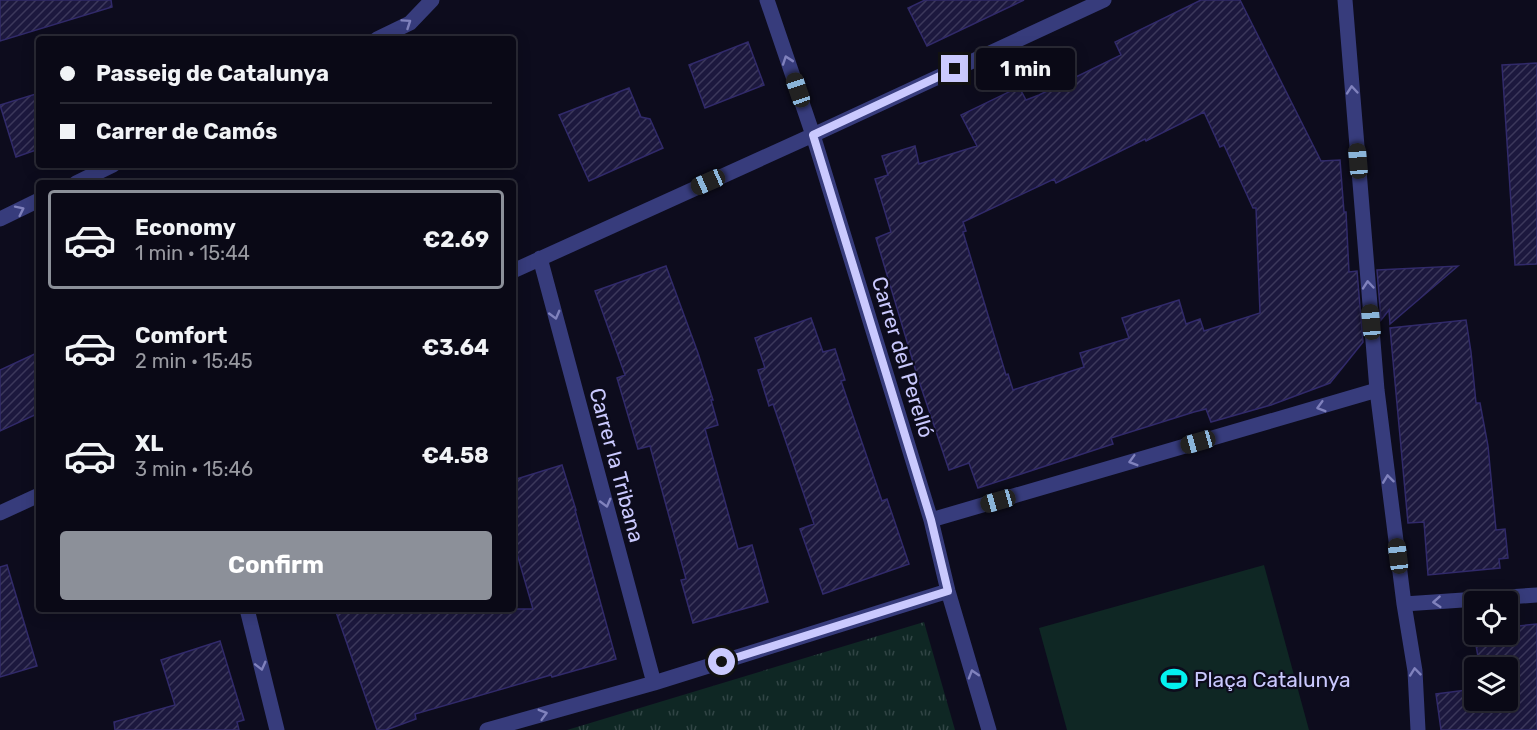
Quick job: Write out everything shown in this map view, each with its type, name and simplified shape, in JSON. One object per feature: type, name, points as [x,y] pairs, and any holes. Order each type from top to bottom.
[{"type":"street","points":[[383,36],[410,23],[432,0]]},
{"type":"street","name":"Carrer del Perelló","points":[[767,0],[813,135],[931,520],[948,591],[989,730]]},
{"type":"street","points":[[516,270],[1104,0]]},
{"type":"street","points":[[1345,0],[1377,390],[1404,604],[1415,671],[1418,730]]},
{"type":"street","points":[[81,180],[107,168]]},
{"type":"street","points":[[0,219],[36,201]]},
{"type":"street","name":"Carrer la Tribana","points":[[540,258],[654,683]]},
{"type":"street","points":[[931,520],[1377,390]]},
{"type":"street","points":[[0,513],[36,496]]},
{"type":"street","points":[[487,730],[654,683],[948,591]]},
{"type":"street","points":[[1404,604],[1537,595]]},
{"type":"street","points":[[248,612],[277,730]]},
{"type":"green space","name":"Plaça Catalunya","points":[[1264,565],[1309,730],[1067,730],[1039,628]]},
{"type":"green space","points":[[924,622],[955,730],[567,730]]},
{"type":"building","points":[[0,0],[111,0],[112,7],[0,41]]},
{"type":"building","points":[[925,0],[1024,0],[927,46],[908,8]]},
{"type":"building","points":[[1201,0],[1240,0],[1321,161],[1340,160],[1344,212],[1346,212],[1349,272],[1357,271],[1363,342],[1330,383],[1271,405],[1211,422],[1206,409],[1194,412],[1111,438],[1113,444],[978,488],[969,463],[949,470],[917,375],[876,238],[891,232],[875,179],[888,175],[882,156],[915,146],[919,164],[977,146],[961,115],[1019,87],[1026,100],[1039,95],[1121,55],[1115,42]],"holes":[[[1204,112],[1220,147],[1224,145],[1253,208],[1256,208],[1260,313],[1204,331],[1200,319],[1186,324],[1179,300],[1122,318],[1129,338],[1080,353],[1084,367],[1013,390],[1008,374],[1006,375],[963,232],[966,231],[963,222],[1054,179],[1056,183]]]},
{"type":"building","points":[[748,42],[764,85],[705,108],[689,65]]},
{"type":"building","points":[[1537,63],[1537,264],[1515,265],[1502,65]]},
{"type":"building","points":[[629,88],[641,117],[650,119],[663,148],[589,181],[559,115]]},
{"type":"building","points":[[36,94],[36,150],[16,157],[0,105]]},
{"type":"building","points":[[666,266],[713,400],[711,400],[718,425],[705,429],[738,549],[752,545],[768,602],[693,623],[681,580],[686,579],[650,446],[638,449],[617,378],[625,375],[595,291]]},
{"type":"building","points":[[1458,266],[1390,324],[1389,310],[1381,320],[1377,270]]},
{"type":"building","points":[[811,318],[823,352],[835,349],[845,380],[841,381],[882,501],[887,499],[909,564],[823,594],[800,529],[814,524],[773,404],[769,406],[758,370],[765,368],[755,338]]},
{"type":"building","points":[[1466,320],[1476,403],[1480,403],[1488,446],[1496,530],[1505,529],[1508,558],[1499,559],[1500,568],[1428,575],[1424,522],[1408,523],[1390,328]]},
{"type":"building","points":[[36,353],[36,414],[0,431],[0,370]]},
{"type":"building","points":[[562,465],[616,659],[415,714],[416,719],[386,730],[377,730],[336,612],[516,612],[516,609],[533,609],[516,550],[516,479]]},
{"type":"building","points":[[7,565],[37,666],[0,677],[0,567]]},
{"type":"building","points":[[1537,624],[1537,730],[1441,730],[1436,694],[1464,690],[1464,711],[1518,711],[1518,657],[1478,657],[1476,645],[1518,645],[1518,626]]},
{"type":"building","points":[[220,641],[244,720],[237,722],[239,730],[115,730],[114,722],[175,705],[161,660]]},
{"type":"place","name":"Plaça Catalunya","points":[[1174,679]]},
{"type":"route","points":[[722,662],[948,591],[931,520],[813,135],[955,69]]}]
